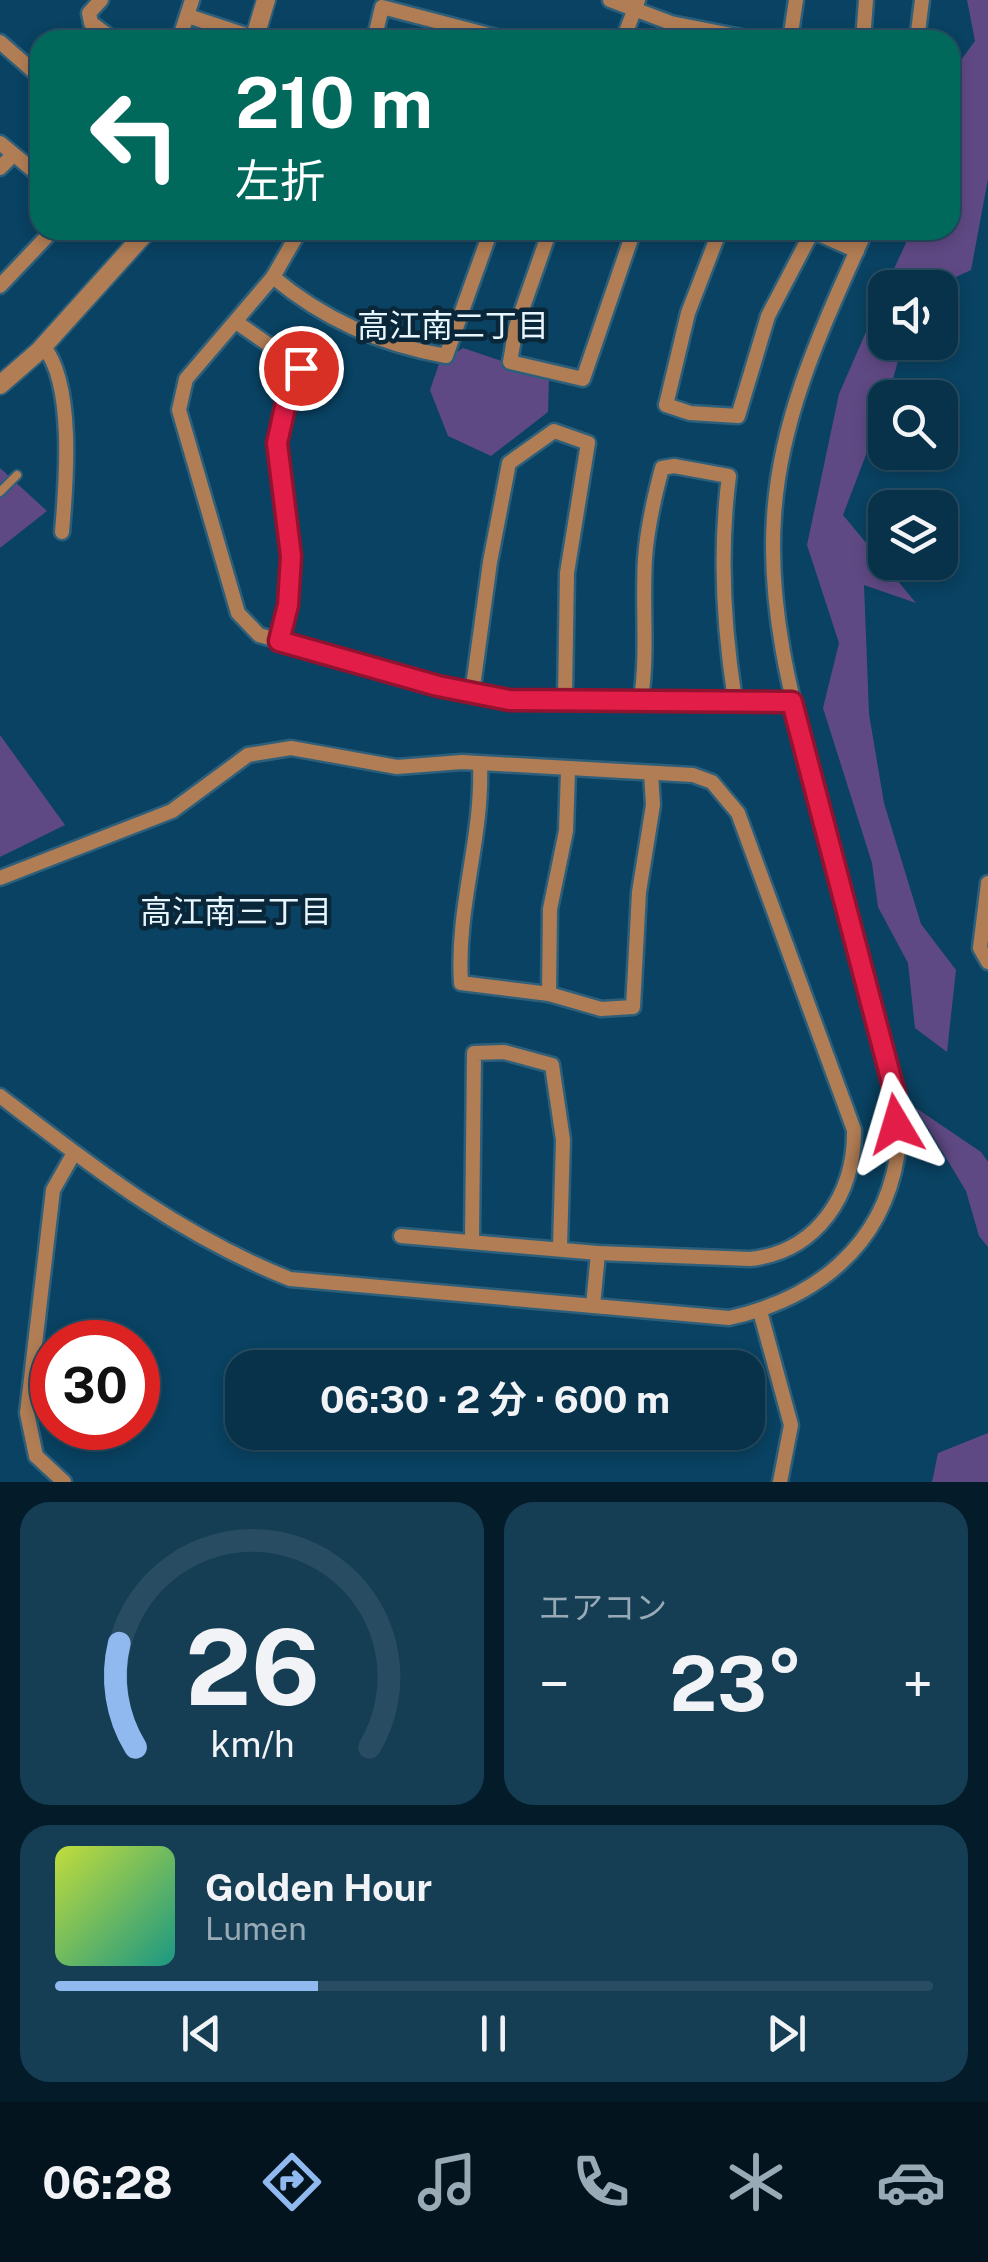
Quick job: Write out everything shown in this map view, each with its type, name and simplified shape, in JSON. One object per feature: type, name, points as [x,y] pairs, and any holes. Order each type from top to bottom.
[{"type":"street","points":[[100,30],[92,24],[89,12],[101,0]]},
{"type":"street","points":[[183,30],[192,0]]},
{"type":"street","points":[[258,30],[266,0]]},
{"type":"street","points":[[610,0],[637,5],[670,23],[706,30]]},
{"type":"street","points":[[792,30],[796,0]]},
{"type":"street","points":[[864,30],[866,0]]},
{"type":"street","points":[[918,30],[922,0]]},
{"type":"street","points":[[627,30],[637,5]]},
{"type":"street","points":[[376,30],[382,7],[470,30]]},
{"type":"street","points":[[188,16],[229,30]]},
{"type":"street","points":[[0,42],[30,68]]},
{"type":"street","points":[[0,143],[30,168]]},
{"type":"street","points":[[0,168],[12,155]]},
{"type":"street","points":[[0,286],[44,240]]},
{"type":"street","points":[[0,385],[43,346],[139,240]]},
{"type":"street","points":[[294,240],[273,277],[186,379],[179,410],[238,613],[259,636],[472,694],[509,700],[565,697],[792,702]]},
{"type":"street","points":[[273,277],[340,322],[392,345],[446,356],[487,240]]},
{"type":"street","points":[[546,240],[516,327],[510,362],[583,379],[631,240]]},
{"type":"street","points":[[716,240],[688,313],[666,405],[690,413],[738,416],[768,316],[807,240]]},
{"type":"street","points":[[833,240],[857,251]]},
{"type":"street","points":[[0,1096],[166,1220],[231,1256],[290,1279],[729,1318],[760,1311],[820,1284],[865,1240],[898,1154],[895,1094],[792,702],[776,613],[774,516],[793,413],[814,344],[862,240]]},
{"type":"street","points":[[236,322],[301,368],[288,394],[277,443],[291,556],[288,605],[279,641]]},
{"type":"street","points":[[43,346],[55,359],[64,415],[62,532]]},
{"type":"street","points":[[472,694],[490,562],[509,464],[554,431],[588,443],[567,572],[565,697]]},
{"type":"street","points":[[642,698],[646,663],[645,556],[651,509],[662,468],[674,466],[729,476],[722,524],[723,622],[735,700]]},
{"type":"street","points":[[0,878],[172,811],[248,754],[291,748],[396,767],[480,764],[651,772],[693,775],[712,782],[738,813],[854,1130],[854,1152],[841,1197],[827,1218],[809,1237],[774,1257],[714,1259],[598,1253],[401,1236]]},
{"type":"street","points":[[480,764],[478,836],[460,913],[461,983],[549,994],[600,1009],[633,1007],[638,892],[653,805],[651,772]]},
{"type":"street","points":[[549,994],[550,910],[566,831],[568,771]]},
{"type":"street","points":[[988,883],[980,948],[988,962]]},
{"type":"street","points":[[472,1240],[474,1053],[504,1052],[552,1065],[564,1140],[560,1247]]},
{"type":"street","points":[[64,1482],[36,1456],[27,1414],[53,1190],[74,1152]]},
{"type":"street","points":[[593,1306],[598,1253]]},
{"type":"street","points":[[760,1311],[791,1425],[780,1482]]},
{"type":"lane","points":[[0,492],[18,475]]},
{"type":"shaded area","points":[[967,0],[988,0],[988,179],[971,270],[958,276],[958,270],[893,270],[907,240],[960,240],[960,61],[975,41]]},
{"type":"shaded area","points":[[868,327],[868,360],[898,360],[893,380],[868,380],[868,449],[843,515],[868,545],[868,580],[897,580],[916,603],[864,585],[869,714],[884,803],[921,924],[956,970],[947,1052],[915,1028],[908,963],[878,907],[872,863],[823,708],[839,643],[807,545],[839,394]]},
{"type":"shaded area","points":[[463,348],[549,377],[548,412],[491,456],[448,436],[430,390],[439,364]]},
{"type":"shaded area","points":[[0,468],[47,511],[0,548]]},
{"type":"shaded area","points":[[0,735],[65,825],[0,857]]},
{"type":"shaded area","points":[[916,1108],[981,1152],[988,1162],[988,1247],[979,1236],[966,1191]]},
{"type":"shaded area","points":[[988,1433],[988,1482],[932,1482],[938,1453]]},
{"type":"district","name":"高江南二丁目","points":[[453,325]]},
{"type":"district","name":"高江南三丁目","points":[[236,911]]},
{"type":"route","points":[[301,368],[288,394],[277,443],[291,556],[288,605],[279,641],[438,686],[509,700],[565,697],[792,702],[895,1094],[896,1124]]}]
